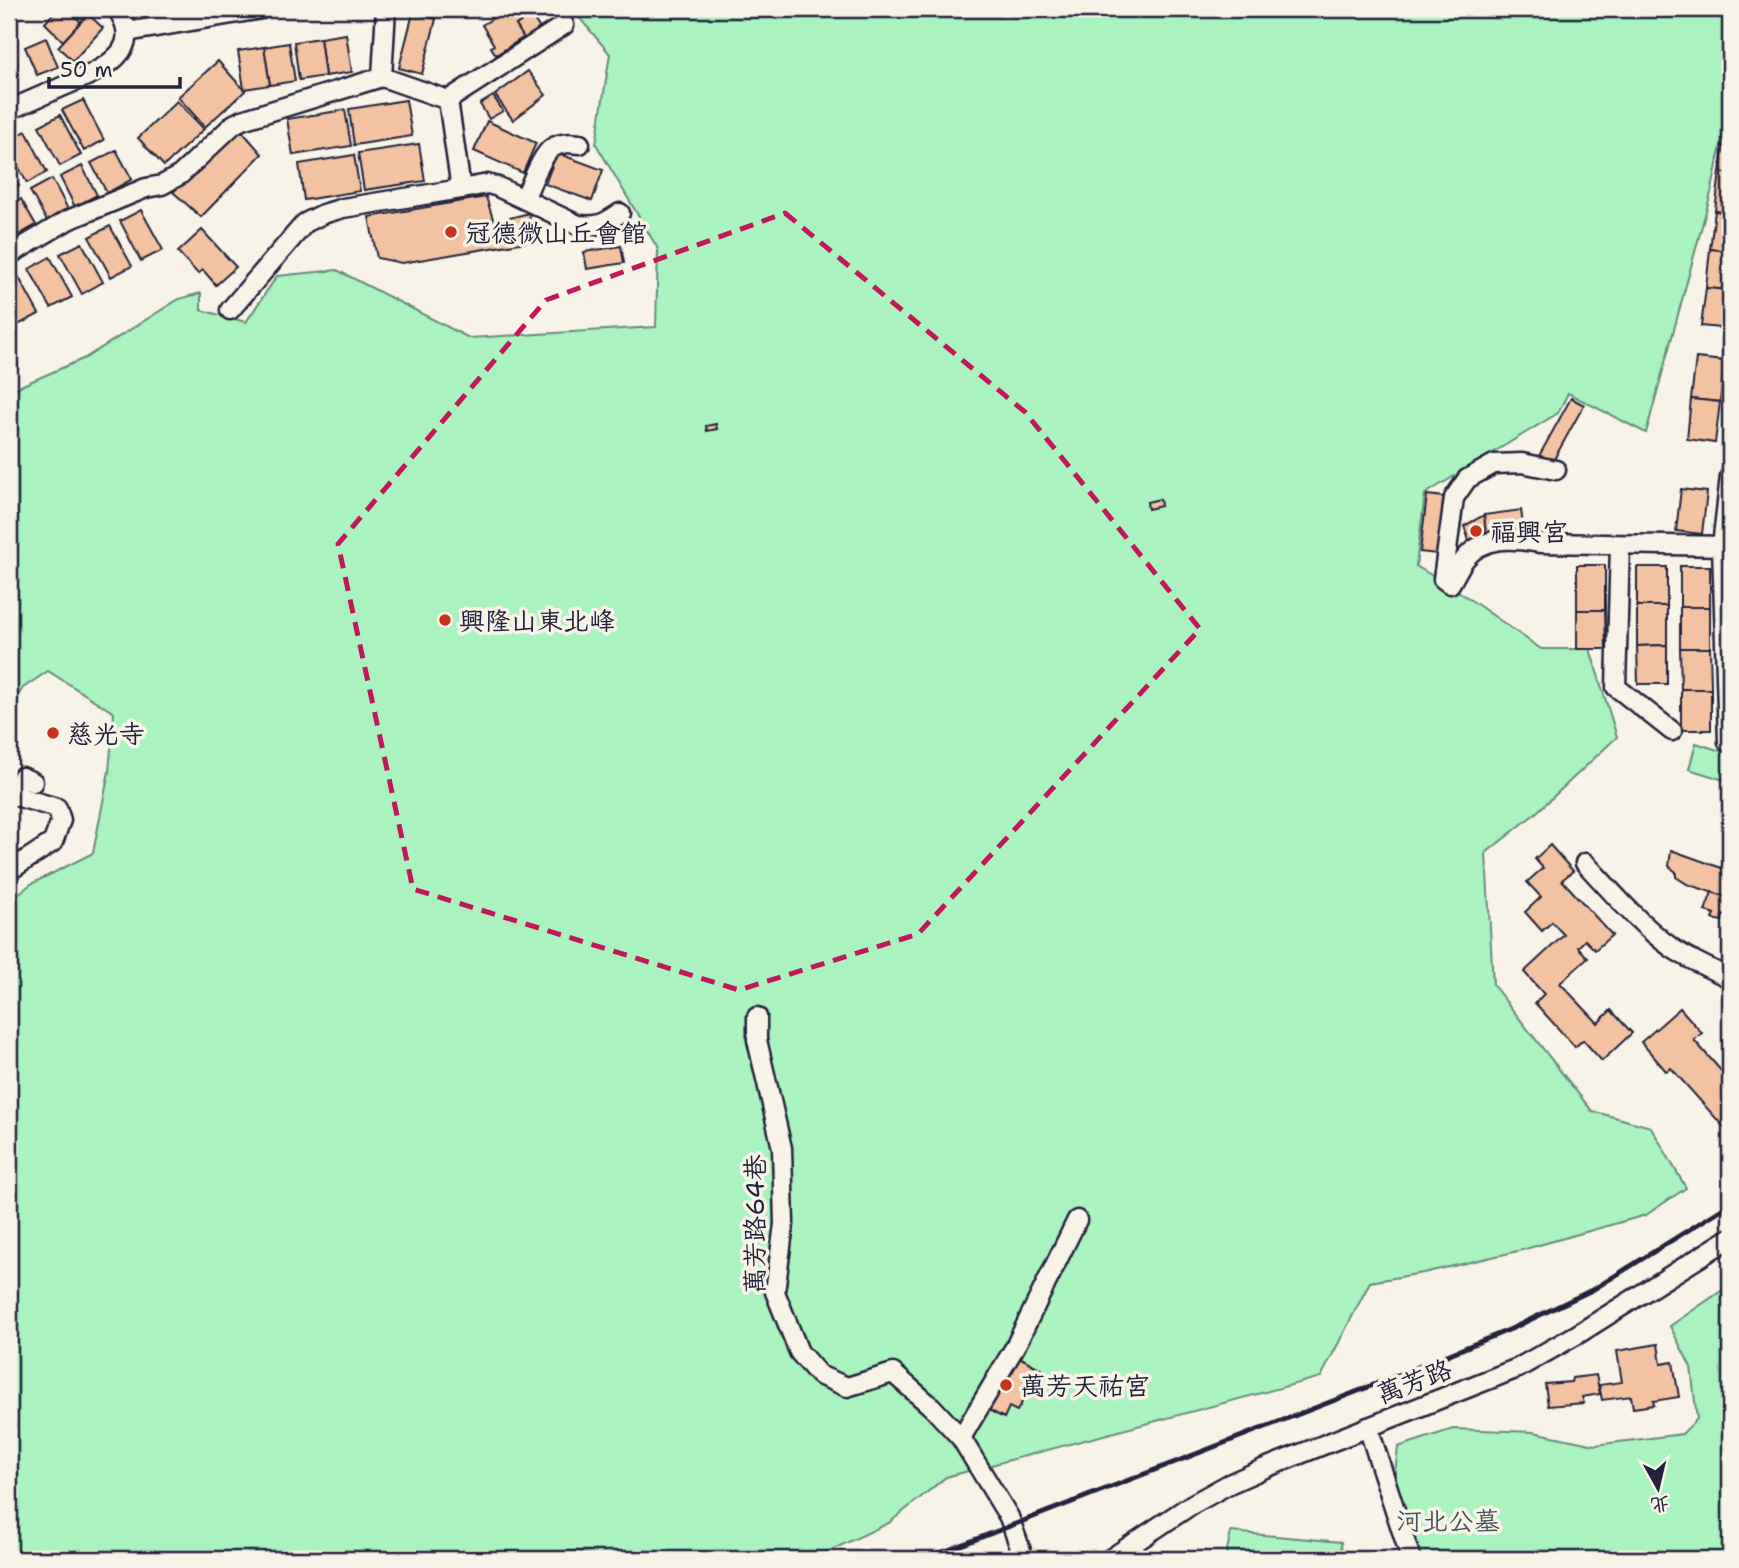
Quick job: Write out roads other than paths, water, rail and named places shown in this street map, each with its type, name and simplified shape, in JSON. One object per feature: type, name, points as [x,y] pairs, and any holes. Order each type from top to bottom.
[{"type":"street","points":[[9,110],[96,73],[113,62],[126,42],[127,32],[117,9]]},
{"type":"street","points":[[127,32],[262,9]]},
{"type":"street","points":[[382,76],[386,9]]},
{"type":"street","points":[[448,100],[564,25]]},
{"type":"street","points":[[9,255],[68,220],[146,188],[162,185],[180,175],[234,124],[243,120],[382,76],[448,100]]},
{"type":"street","points":[[448,100],[461,189]]},
{"type":"street","points":[[524,199],[547,153],[553,147],[565,143],[580,144]]},
{"type":"street","points":[[230,310],[304,223],[343,208],[488,184],[578,225],[592,227],[620,213]]},
{"type":"street","points":[[1556,470],[1522,463],[1494,464],[1467,479],[1454,498],[1443,579],[1450,584],[1465,559],[1479,546],[1497,540],[1726,546]]},
{"type":"street","points":[[1728,742],[1726,546],[1730,476]]},
{"type":"street","points":[[1620,545],[1616,687],[1672,731]]},
{"type":"street","points":[[9,871],[53,842],[61,820],[57,808],[12,795],[22,777],[33,782]]},
{"type":"street","points":[[1585,863],[1639,920],[1672,948],[1730,978]]},
{"type":"street","name":"萬芳路64巷","points":[[757,1017],[757,1040],[782,1148],[783,1224],[775,1292],[799,1352],[819,1376],[847,1387],[893,1373],[932,1407],[961,1438],[1009,1517],[1024,1559]]},
{"type":"street","points":[[961,1438],[1015,1347],[1077,1220]]},
{"type":"street","name":"萬芳路","points":[[1110,1559],[1191,1505],[1229,1484],[1518,1368],[1578,1334],[1730,1238]]},
{"type":"street","points":[[1368,1427],[1411,1559]]},
{"type":"railway","points":[[925,1559],[1511,1329],[1594,1289],[1730,1204]]},
{"type":"place","name":"冠德微山丘會館","points":[[451,232]]},
{"type":"place","name":"福興宮","points":[[1476,531]]},
{"type":"place","name":"興隆山東北峰","points":[[445,620]]},
{"type":"place","name":"慈光寺","points":[[53,733]]},
{"type":"place","name":"萬芳天祐宮","points":[[1006,1385]]},
{"type":"park label","name":"河北公墓","points":[[1448,1520]]}]
